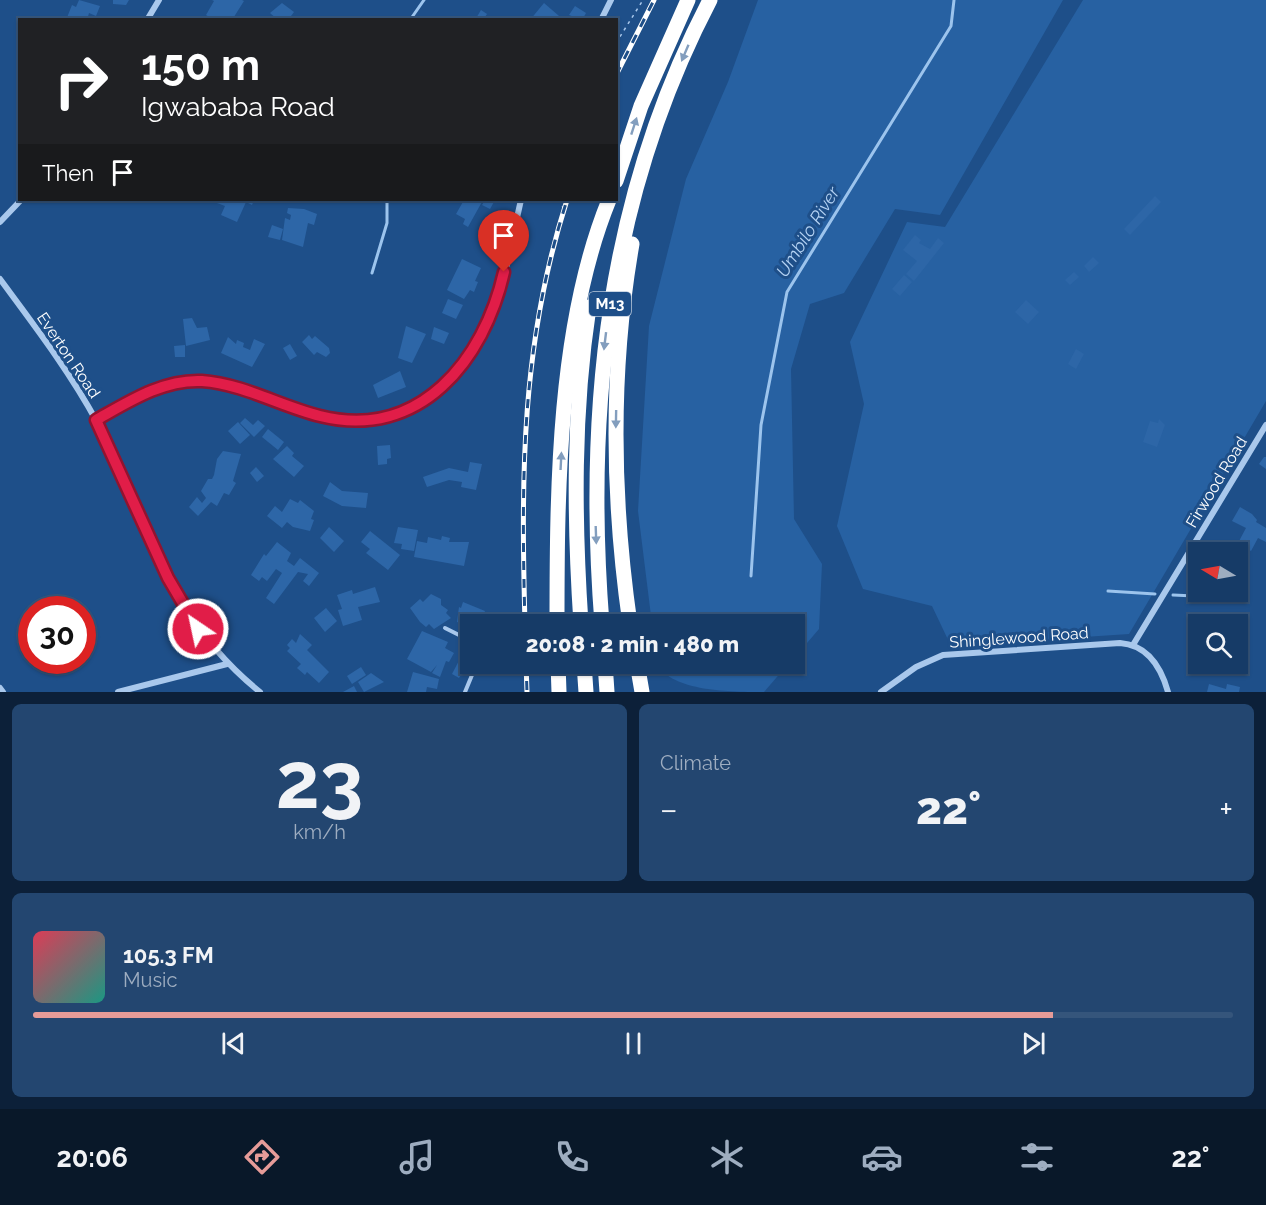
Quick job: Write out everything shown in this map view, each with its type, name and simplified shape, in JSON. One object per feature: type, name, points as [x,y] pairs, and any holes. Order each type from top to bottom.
[{"type":"highway","points":[[618,175],[641,106],[688,0]]},
{"type":"highway","name":"M13","points":[[602,614],[595,479],[599,393],[615,276],[640,173],[668,91],[710,0]]},
{"type":"highway","points":[[629,614],[618,514],[617,382],[622,311],[640,197],[640,173]]},
{"type":"highway","points":[[557,614],[559,500],[571,358],[589,260],[610,201]]},
{"type":"highway","name":"M13","points":[[580,614],[575,508],[579,393],[589,309],[610,201]]},
{"type":"highway","points":[[558,674],[559,692]]},
{"type":"highway","points":[[585,674],[586,692]]},
{"type":"highway","points":[[606,674],[607,692]]},
{"type":"highway","points":[[639,674],[642,692]]},
{"type":"street","points":[[148,18],[159,0]]},
{"type":"street","points":[[601,18],[611,0]]},
{"type":"street","points":[[0,222],[20,201]]},
{"type":"street","points":[[96,420],[163,387],[190,382],[238,388],[300,410],[339,420],[380,418],[410,408],[450,380],[480,339],[500,289],[520,201]]},
{"type":"street","name":"Everton Road","points":[[0,279],[50,347],[96,420],[178,599],[198,629],[227,663],[260,692]]},
{"type":"street","name":"Firwood Road","points":[[1133,645],[1266,425]]},
{"type":"street","name":"Shinglewood Road","points":[[880,692],[916,667],[943,655],[1120,643],[1133,645]]},
{"type":"street","points":[[1133,645],[1152,658],[1162,673],[1168,692]]},
{"type":"street","points":[[118,692],[227,663]]},
{"type":"street","points":[[0,688],[3,692]]},
{"type":"lane","points":[[445,628],[460,636]]},
{"type":"lane","points":[[465,692],[472,674]]},
{"type":"path","points":[[618,40],[642,0]]},
{"type":"path","points":[[559,201],[564,209]]},
{"type":"shaded area","points":[[758,0],[1063,0],[940,215],[895,209],[844,293],[810,304],[791,369],[794,519],[822,564],[819,629],[805,645],[805,614],[651,614],[638,511],[649,326],[686,179],[728,82]]},
{"type":"shaded area","points":[[1083,0],[1266,0],[1266,401],[1129,634],[951,646],[932,606],[863,589],[837,526],[864,404],[850,342],[907,222],[945,227]]},
{"type":"shaded area","points":[[666,674],[780,674],[764,692],[736,692],[704,688],[675,680]]},
{"type":"building","points":[[79,0],[100,6],[96,16],[89,13],[88,18],[67,18],[72,5],[76,7]]},
{"type":"building","points":[[113,0],[129,0],[126,5],[113,4]]},
{"type":"building","points":[[212,0],[244,1],[233,18],[211,18],[206,15],[214,1]]},
{"type":"building","points":[[282,3],[294,12],[290,18],[276,18],[270,13]]},
{"type":"building","points":[[544,3],[559,16],[558,18],[532,18]]},
{"type":"building","points":[[575,6],[586,13],[583,18],[569,15]]},
{"type":"building","points":[[481,10],[487,14],[484,18],[476,18]]},
{"type":"building","points":[[1155,196],[1161,202],[1130,235],[1124,229]]},
{"type":"building","points":[[212,201],[254,201],[252,205],[246,202],[237,222],[221,215],[225,206]]},
{"type":"building","points":[[463,201],[482,201],[468,227],[463,224],[465,219],[456,214]]},
{"type":"building","points":[[484,201],[494,201],[490,209],[482,205]]},
{"type":"building","points":[[288,208],[304,209],[317,214],[314,225],[308,223],[303,247],[282,240],[285,218],[290,220],[291,215],[287,213]]},
{"type":"building","points":[[272,225],[283,229],[280,240],[268,237]]},
{"type":"building","points":[[915,235],[921,240],[919,243],[930,249],[938,238],[944,243],[914,281],[906,274],[917,261],[903,250]]},
{"type":"building","points":[[1093,257],[1099,263],[1089,272],[1084,266]]},
{"type":"building","points":[[462,259],[481,268],[475,281],[478,282],[474,292],[470,290],[464,299],[447,290]]},
{"type":"building","points":[[1074,272],[1079,277],[1070,285],[1065,280]]},
{"type":"building","points":[[904,275],[912,282],[900,296],[892,289]]},
{"type":"building","points":[[448,299],[463,305],[456,319],[442,313]]},
{"type":"building","points":[[1026,300],[1039,312],[1028,324],[1015,312]]},
{"type":"building","points":[[192,318],[197,328],[207,327],[210,340],[186,346],[183,319]]},
{"type":"building","points":[[406,326],[426,334],[412,363],[398,358]]},
{"type":"building","points":[[434,327],[449,333],[444,344],[431,339]]},
{"type":"building","points":[[309,335],[312,339],[315,336],[329,348],[330,353],[326,357],[317,352],[314,355],[302,342]]},
{"type":"building","points":[[228,337],[236,344],[237,340],[244,343],[243,347],[250,350],[254,339],[265,344],[252,367],[221,353]]},
{"type":"building","points":[[290,344],[297,356],[290,360],[283,348]]},
{"type":"building","points":[[185,345],[185,357],[175,357],[174,346]]},
{"type":"building","points":[[1076,349],[1084,354],[1076,369],[1068,364]]},
{"type":"building","points":[[400,371],[406,387],[378,398],[373,385]]},
{"type":"building","points":[[245,418],[253,425],[258,420],[265,426],[254,437],[240,423]]},
{"type":"building","points":[[1159,419],[1165,425],[1157,447],[1143,442],[1150,421],[1158,423]]},
{"type":"building","points":[[238,422],[250,435],[240,444],[228,431]]},
{"type":"building","points":[[268,429],[284,442],[278,450],[262,437]]},
{"type":"building","points":[[390,445],[391,458],[387,459],[387,464],[378,465],[377,446]]},
{"type":"building","points":[[287,446],[294,453],[292,456],[304,466],[294,477],[273,459]]},
{"type":"building","points":[[223,451],[241,454],[233,481],[236,483],[229,495],[224,493],[217,506],[211,502],[198,516],[189,507],[197,497],[202,503],[206,498],[201,491],[208,479],[212,479],[217,459]]},
{"type":"building","points":[[1266,457],[1266,469],[1259,464]]},
{"type":"building","points":[[470,462],[482,464],[476,490],[461,487],[462,482],[449,480],[427,487],[423,477],[449,468],[468,472]]},
{"type":"building","points":[[256,467],[264,476],[257,482],[250,473]]},
{"type":"building","points":[[330,482],[342,491],[368,493],[366,508],[342,506],[323,496]]},
{"type":"building","points":[[290,499],[298,503],[300,500],[314,511],[310,531],[293,527],[287,522],[282,528],[267,516],[275,506],[282,512]]},
{"type":"building","points":[[1240,507],[1252,514],[1256,522],[1266,528],[1266,542],[1258,538],[1251,551],[1248,549],[1248,542],[1239,542],[1246,528],[1232,521]]},
{"type":"building","points":[[329,527],[344,541],[334,552],[320,538]]},
{"type":"building","points":[[398,527],[418,530],[414,551],[401,549],[402,544],[394,543]]},
{"type":"building","points":[[370,531],[400,555],[388,570],[366,553],[370,549],[361,542]]},
{"type":"building","points":[[442,536],[450,538],[449,542],[469,542],[464,566],[414,557],[417,541],[427,543],[428,537],[441,540]]},
{"type":"building","points":[[277,542],[291,553],[287,561],[294,566],[300,558],[319,573],[309,586],[303,581],[308,574],[298,572],[274,604],[266,598],[282,573],[276,569],[267,581],[262,577],[259,581],[251,575],[264,554],[266,556]]},
{"type":"building","points":[[375,587],[380,602],[358,607],[362,620],[343,626],[338,610],[342,609],[337,595],[352,590],[353,594]]},
{"type":"building","points":[[431,594],[441,599],[441,605],[448,610],[446,613],[451,618],[434,629],[429,624],[426,627],[420,622],[410,608],[420,599],[423,602]]},
{"type":"building","points":[[463,602],[485,611],[484,614],[460,614],[460,623],[457,622],[459,607],[461,608]]},
{"type":"building","points":[[326,608],[337,621],[325,632],[314,618]]},
{"type":"building","points":[[422,631],[448,642],[445,648],[454,653],[449,662],[446,661],[440,677],[432,673],[437,665],[431,672],[407,659]]},
{"type":"building","points":[[300,634],[312,645],[307,650],[329,672],[319,683],[307,672],[305,675],[297,668],[301,664],[287,651],[290,648],[287,645],[292,639],[296,643]]},
{"type":"building","points":[[460,659],[461,674],[459,678],[452,674]]},
{"type":"building","points":[[361,667],[366,675],[352,684],[347,676]]},
{"type":"building","points":[[413,672],[439,679],[437,689],[427,687],[426,692],[407,692]]},
{"type":"building","points":[[371,673],[384,682],[364,692],[358,682]]},
{"type":"building","points":[[1209,684],[1226,689],[1227,684],[1240,687],[1239,692],[1207,692]]},
{"type":"building","points":[[354,686],[357,692],[343,692]]},
{"type":"waterway","points":[[411,18],[424,0]]},
{"type":"waterway","name":"Umbilo River","points":[[751,576],[761,425],[787,292],[951,26],[954,0]]},
{"type":"waterway","points":[[372,273],[387,223],[387,201]]},
{"type":"waterway","points":[[1108,591],[1155,594]]},
{"type":"waterway","points":[[1173,595],[1188,596]]},
{"type":"railway","points":[[618,71],[654,0]]},
{"type":"railway","points":[[525,614],[524,463],[532,358],[540,306],[567,201]]},
{"type":"railway","points":[[526,674],[527,692]]},
{"type":"route","points":[[198,629],[178,599],[96,420],[138,397],[163,387],[182,382],[202,381],[238,388],[300,410],[339,420],[380,418],[410,408],[450,380],[472,354],[492,314],[504,272]]}]
